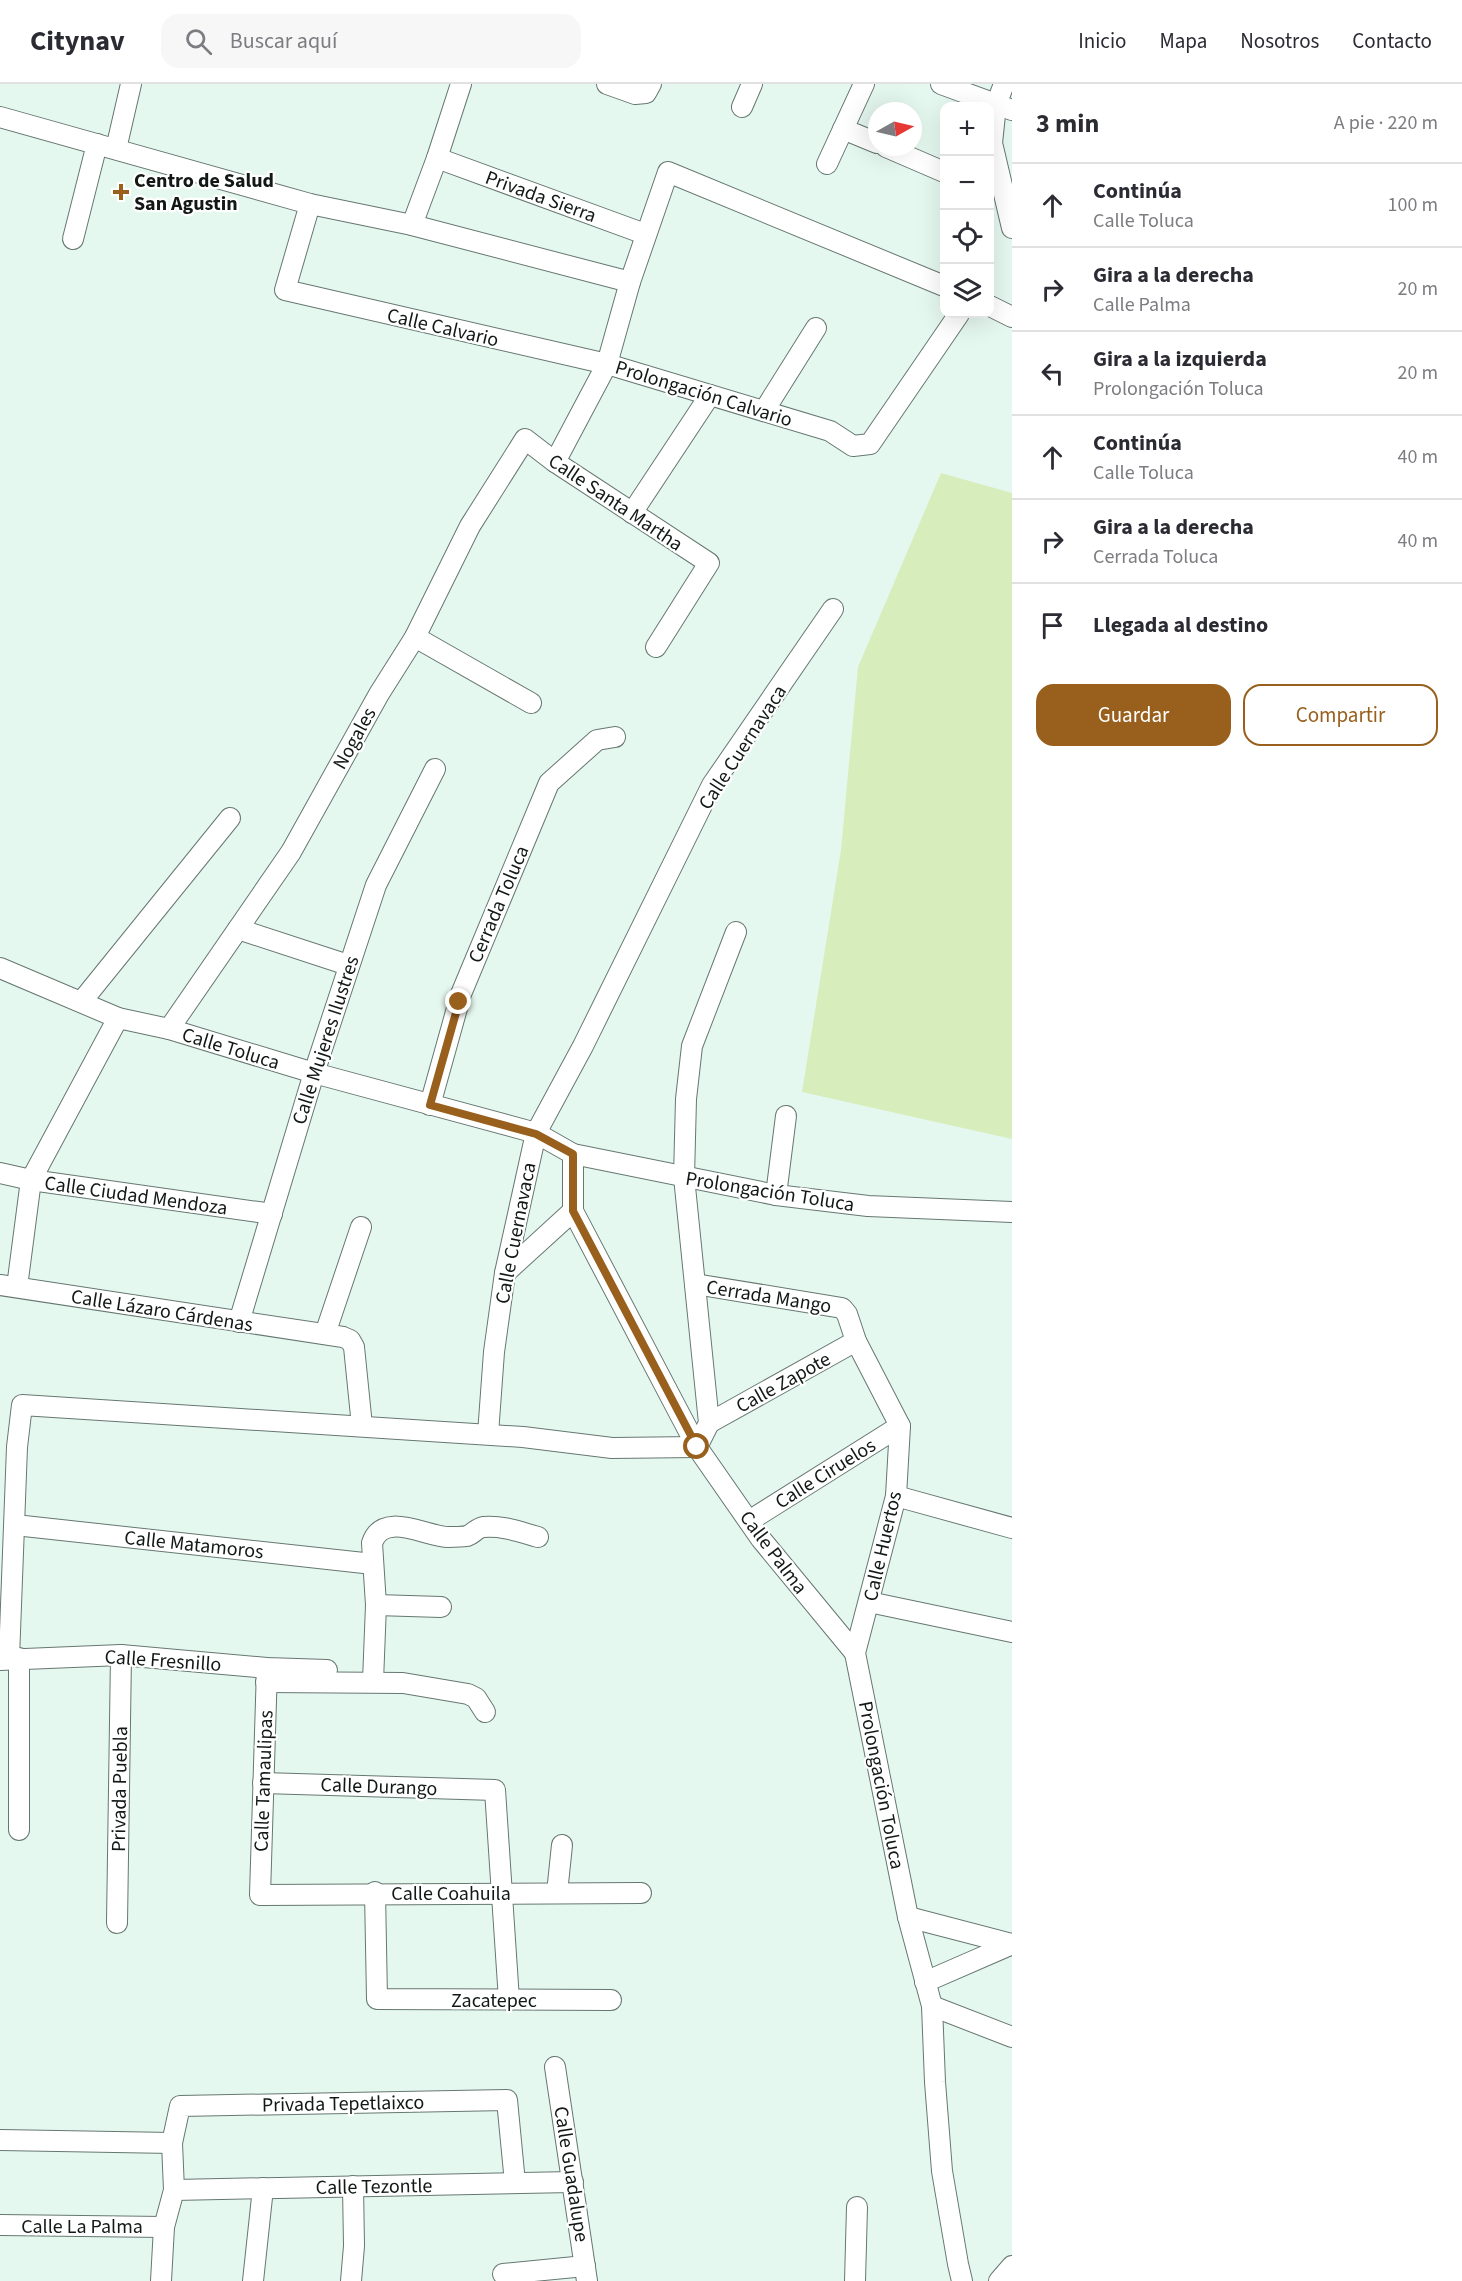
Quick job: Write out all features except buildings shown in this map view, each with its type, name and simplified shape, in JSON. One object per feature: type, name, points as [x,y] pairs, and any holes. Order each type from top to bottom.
[{"type":"street","points":[[73,239],[131,84]]},
{"type":"street","points":[[412,225],[437,158],[460,84]]},
{"type":"street","points":[[607,84],[643,89]]},
{"type":"street","points":[[742,107],[752,84]]},
{"type":"street","points":[[827,164],[864,84]]},
{"type":"street","points":[[941,84],[1004,108]]},
{"type":"street","points":[[1004,84],[1004,108],[992,143],[1012,228]]},
{"type":"street","points":[[0,117],[310,204],[412,225],[630,282]]},
{"type":"street","points":[[843,129],[868,139]]},
{"type":"street","points":[[907,156],[940,170]]},
{"type":"street","name":"Privada Sierra","points":[[437,158],[645,234]]},
{"type":"street","points":[[607,364],[645,234],[668,172],[940,284]]},
{"type":"street","name":"Calle Calvario","points":[[310,204],[285,290],[607,364]]},
{"type":"street","points":[[994,308],[1012,317]]},
{"type":"street","name":"Prolongación Calvario","points":[[555,462],[607,364],[830,431],[853,446],[870,444],[956,318]]},
{"type":"street","points":[[764,411],[816,328]]},
{"type":"street","points":[[632,513],[710,395]]},
{"type":"street","name":"Calle Santa Martha","points":[[525,439],[555,462],[709,563],[656,647]]},
{"type":"street","name":"Nogales","points":[[169,1029],[291,852],[379,694],[415,637],[470,526],[525,439]]},
{"type":"street","name":"Calle Cuernavaca","points":[[488,1434],[494,1352],[505,1273],[536,1134],[583,1046],[712,785],[833,609]]},
{"type":"street","points":[[415,637],[531,703]]},
{"type":"street","name":"Cerrada Toluca","points":[[430,1105],[461,994],[549,783],[597,740],[615,737]]},
{"type":"street","name":"Calle Mujeres Ilustres","points":[[239,1322],[314,1073],[376,885],[435,769]]},
{"type":"street","points":[[82,1001],[230,818]]},
{"type":"street","points":[[238,929],[348,965]]},
{"type":"street","points":[[697,1447],[710,1423],[684,1177],[686,1099],[692,1046],[736,932]]},
{"type":"street","name":"Calle Toluca","points":[[0,968],[118,1018],[169,1029],[314,1073],[536,1134]]},
{"type":"street","points":[[8,1286],[31,1180],[118,1018]]},
{"type":"street","points":[[776,1195],[786,1116]]},
{"type":"street","name":"Prolongación Toluca","points":[[536,1134],[573,1154],[776,1195],[868,1206],[1012,1212]]},
{"type":"street","points":[[573,1154],[573,1211],[697,1447]]},
{"type":"street","name":"Calle Ciudad Mendoza","points":[[0,1173],[31,1180],[272,1214]]},
{"type":"street","points":[[505,1273],[573,1211]]},
{"type":"street","points":[[325,1334],[361,1227]]},
{"type":"street","name":"Cerrada Mango","points":[[695,1284],[842,1308],[847,1314],[856,1341]]},
{"type":"street","name":"Calle Lázaro Cárdenas","points":[[8,1286],[325,1334],[350,1340],[354,1347],[362,1426]]},
{"type":"street","points":[[856,1341],[900,1426]]},
{"type":"street","name":"Calle Zapote","points":[[710,1423],[856,1341]]},
{"type":"street","points":[[19,1830],[9,1659],[15,1525],[9,1446],[22,1405],[488,1434],[612,1448],[697,1447]]},
{"type":"street","name":"Calle Huertos","points":[[855,1653],[896,1496],[900,1426]]},
{"type":"street","name":"Calle Ciruelos","points":[[749,1521],[900,1426]]},
{"type":"street","name":"Calle Palma","points":[[697,1447],[749,1521],[855,1653]]},
{"type":"street","points":[[896,1496],[1012,1528]]},
{"type":"street","name":"Calle Matamoros","points":[[15,1525],[373,1564]]},
{"type":"street","points":[[373,1681],[376,1605],[372,1543],[374,1536],[392,1527],[417,1529],[445,1537],[468,1535],[480,1527],[511,1529],[538,1537]]},
{"type":"street","points":[[869,1602],[1012,1632]]},
{"type":"street","points":[[376,1605],[441,1607]]},
{"type":"street","name":"Prolongación Toluca","points":[[855,1653],[908,1917],[932,2006],[942,2170],[962,2281]]},
{"type":"street","name":"Calle Fresnillo","points":[[9,1659],[121,1655],[266,1675],[327,1670]]},
{"type":"street","name":"Privada Puebla","points":[[117,1923],[121,1655]]},
{"type":"street","points":[[266,1675],[403,1683],[468,1694],[476,1698],[485,1712]]},
{"type":"street","name":"Calle Tamaulipas","points":[[260,1894],[266,1675]]},
{"type":"street","name":"Calle Durango","points":[[263,1783],[495,1790],[503,1893]]},
{"type":"street","points":[[557,1893],[562,1845]]},
{"type":"street","name":"Zacatepec","points":[[375,1893],[377,1999],[611,2000]]},
{"type":"street","points":[[503,1893],[509,2000]]},
{"type":"street","name":"Calle Coahuila","points":[[260,1894],[641,1893]]},
{"type":"street","points":[[908,1917],[1011,1945]]},
{"type":"street","points":[[926,1982],[1011,1945]]},
{"type":"street","points":[[932,2006],[1012,2037]]},
{"type":"street","name":"Calle Guadalupe","points":[[555,2067],[586,2274]]},
{"type":"street","name":"Privada Tepetlaixco","points":[[172,2143],[180,2106],[507,2100],[515,2183]]},
{"type":"street","points":[[0,2140],[172,2143],[174,2190],[164,2227],[161,2281]]},
{"type":"street","name":"Calle Tezontle","points":[[174,2190],[573,2182]]},
{"type":"street","points":[[351,2281],[354,2246],[353,2186]]},
{"type":"street","points":[[254,2281],[263,2188]]},
{"type":"street","points":[[855,2281],[857,2207]]},
{"type":"street","name":"Calle La Palma","points":[[0,2225],[164,2227]]},
{"type":"street","points":[[999,2281],[1012,2266]]},
{"type":"street","points":[[503,2274],[586,2274]]},
{"type":"green space","points":[[941,473],[1012,493],[1012,1139],[802,1092],[841,850],[858,667]]},
{"type":"place","name":"Centro de Salud San Agustin","points":[[121,192]]},
{"type":"route","points":[[459,1002],[430,1105],[536,1134],[573,1154],[573,1211],[697,1447]]}]
